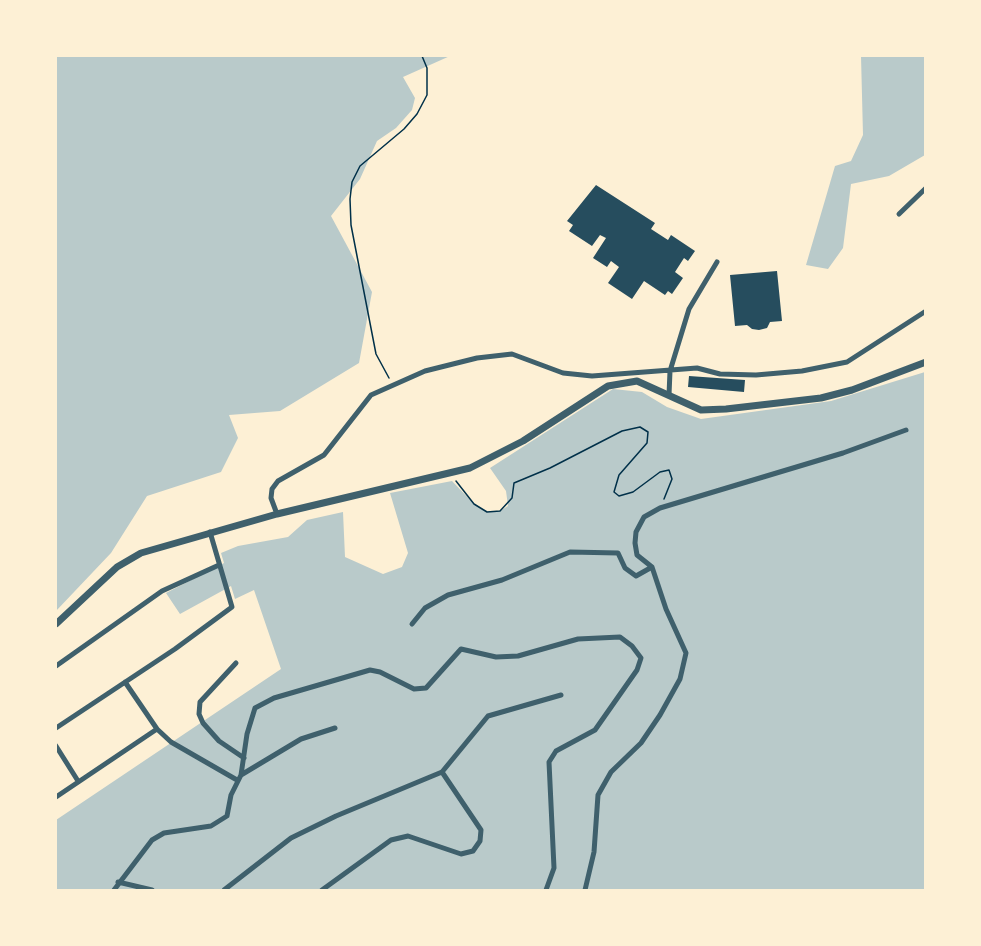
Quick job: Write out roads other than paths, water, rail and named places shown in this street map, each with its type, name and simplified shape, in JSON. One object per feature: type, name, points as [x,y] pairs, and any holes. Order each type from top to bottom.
[{"type":"street","points":[[899,214],[926,188]]},
{"type":"street","points":[[669,395],[670,371],[689,309],[717,262]]},
{"type":"street","points":[[277,514],[271,498],[272,489],[278,481],[324,455],[371,395],[425,371],[496,354],[512,354],[563,373],[592,376],[697,368],[720,374],[756,375],[802,371],[847,362],[926,311]]},
{"type":"street","points":[[56,624],[112,571],[150,549],[277,514],[450,474],[486,462],[608,386],[637,381],[701,410],[821,398],[852,390],[926,362]]},
{"type":"street","points":[[585,891],[594,852],[598,795],[611,772],[641,743],[660,716],[680,679],[686,653],[666,609],[652,567],[637,555],[636,532],[644,518],[660,508],[843,453],[906,430]]},
{"type":"street","points":[[56,728],[232,607],[210,532]]},
{"type":"street","points":[[412,624],[426,608],[448,595],[502,580],[570,552],[618,553],[625,568],[636,576],[652,567]]},
{"type":"street","points":[[56,666],[162,591],[219,564]]},
{"type":"street","points":[[114,891],[118,882],[152,840],[164,833],[211,826],[227,816],[244,758],[255,708],[274,698],[370,670],[380,672],[414,689],[426,688],[461,649],[496,657],[518,656],[578,639],[620,637],[632,646],[641,658],[637,670],[595,730],[556,750],[549,762],[554,868],[546,891]]},
{"type":"street","points":[[236,663],[200,702],[199,714],[203,723],[219,741],[244,758]]},
{"type":"street","points":[[125,682],[157,729],[171,742],[239,777]]},
{"type":"street","points":[[224,891],[291,838],[336,816],[442,772],[488,716],[561,695]]},
{"type":"street","points":[[239,777],[301,739],[335,728]]},
{"type":"street","points":[[56,797],[157,729]]},
{"type":"street","points":[[56,746],[78,782]]},
{"type":"street","points":[[322,891],[391,840],[408,836],[461,854],[472,851],[480,841],[481,830],[442,772]]},
{"type":"street","points":[[118,882],[152,891]]}]
